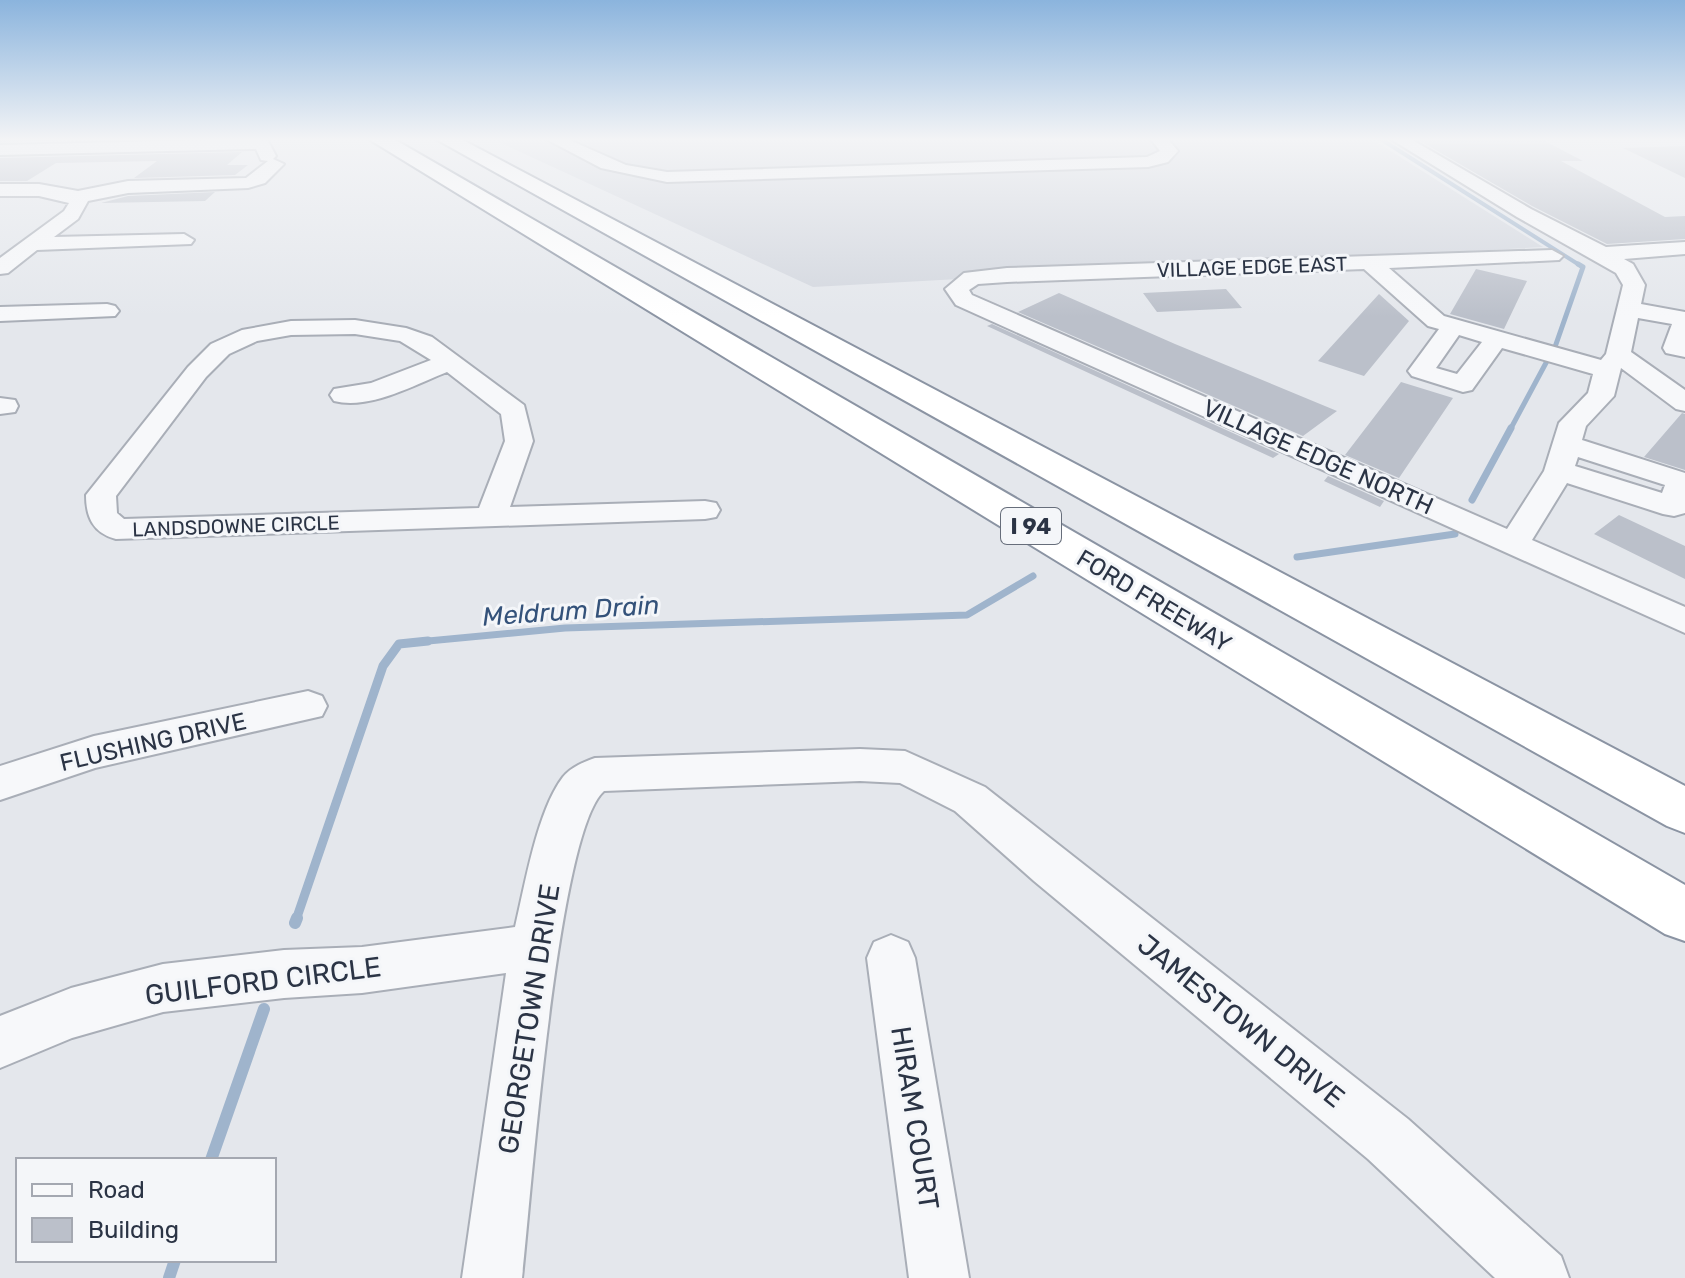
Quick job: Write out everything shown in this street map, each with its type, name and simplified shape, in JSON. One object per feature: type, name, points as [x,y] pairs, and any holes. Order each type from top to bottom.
[{"type":"highway","name":"FORD FREEWAY","points":[[477,198],[1685,915]]},
{"type":"highway","name":"I 94","points":[[554,198],[1685,811]]},
{"type":"street","points":[[0,268],[71,215],[79,203],[78,198]]},
{"type":"street","points":[[1498,198],[1625,269],[1632,279],[1634,293],[1609,374],[1573,423],[1563,457],[1514,544]]},
{"type":"street","points":[[34,244],[184,240]]},
{"type":"street","points":[[1603,254],[1685,248]]},
{"type":"street","name":"VILLAGE EDGE EAST","points":[[956,289],[965,280],[982,277],[1552,256]]},
{"type":"street","points":[[1370,263],[1426,315],[1453,327],[1609,374],[1682,402]]},
{"type":"street","name":"VILLAGE EDGE NORTH","points":[[956,289],[964,300],[1685,621]]},
{"type":"street","points":[[1629,309],[1685,320],[1675,348],[1685,350]]},
{"type":"street","points":[[0,314],[107,311]]},
{"type":"street","name":"LANDSDOWNE CIRCLE","points":[[491,517],[519,441],[514,411],[423,342],[406,335],[355,327],[291,328],[251,335],[220,349],[197,372],[101,495],[102,515],[116,529],[491,517],[705,510]]},
{"type":"street","points":[[1453,327],[1421,371],[1463,384],[1496,339]]},
{"type":"street","points":[[343,395],[376,390],[450,362]]},
{"type":"street","points":[[1609,374],[1646,396],[1682,402]]},
{"type":"street","name":"FLUSHING DRIVE","points":[[0,783],[94,752],[308,706]]},
{"type":"street","name":"GEORGETOWN DRIVE","points":[[492,1278],[534,947],[562,825],[578,789],[595,775],[860,765],[905,767],[931,780]]},
{"type":"street","name":"JAMESTOWN DRIVE","points":[[931,780],[970,799],[1388,1139],[1539,1278]]},
{"type":"street","name":"GUILFORD CIRCLE","points":[[0,1042],[71,1013],[163,988],[284,974],[362,970],[534,947]]},
{"type":"street","name":"HIRAM COURT","points":[[891,958],[939,1278]]},
{"type":"shaded area","points":[[619,198],[1465,198],[1543,247],[813,287]]},
{"type":"building","points":[[122,198],[209,198],[205,201],[101,203]]},
{"type":"building","points":[[1518,198],[1629,198],[1665,217],[1685,216],[1685,239],[1607,244]]},
{"type":"building","points":[[1476,269],[1527,281],[1504,329],[1450,314]]},
{"type":"building","points":[[1226,289],[1242,308],[1157,312],[1143,293]]},
{"type":"building","points":[[1059,293],[1337,411],[1303,436],[1018,312]]},
{"type":"building","points":[[1379,294],[1409,321],[1364,376],[1318,361]]},
{"type":"building","points":[[992,324],[1279,454],[1273,458],[987,326]]},
{"type":"building","points":[[1401,382],[1453,398],[1399,478],[1345,455]]},
{"type":"building","points":[[1682,413],[1685,414],[1685,470],[1644,457]]},
{"type":"building","points":[[1328,476],[1384,501],[1380,507],[1324,481]]},
{"type":"building","points":[[1619,515],[1685,546],[1685,579],[1594,534]]},
{"type":"waterway","name":"Meldrum Drain","points":[[1473,198],[1581,266]]},
{"type":"waterway","name":"Meldrum Drain","points":[[1555,347],[1583,267],[1578,264]]},
{"type":"waterway","name":"Meldrum Drain","points":[[1510,430],[1547,361]]},
{"type":"waterway","name":"Meldrum Drain","points":[[1472,500],[1511,428]]},
{"type":"waterway","name":"Meldrum Drain","points":[[1297,557],[1455,534]]},
{"type":"waterway","name":"Meldrum Drain","points":[[427,641],[565,628],[967,615],[1033,576]]},
{"type":"waterway","name":"Meldrum Drain","points":[[296,920],[383,666],[399,644],[427,641]]},
{"type":"waterway","name":"Meldrum Drain","points":[[407,643],[427,641]]},
{"type":"waterway","name":"Meldrum Drain","points":[[295,923],[297,918]]},
{"type":"waterway","name":"Meldrum Drain","points":[[212,1158],[264,1009]]},
{"type":"waterway","name":"Meldrum Drain","points":[[169,1278],[174,1262]]}]
